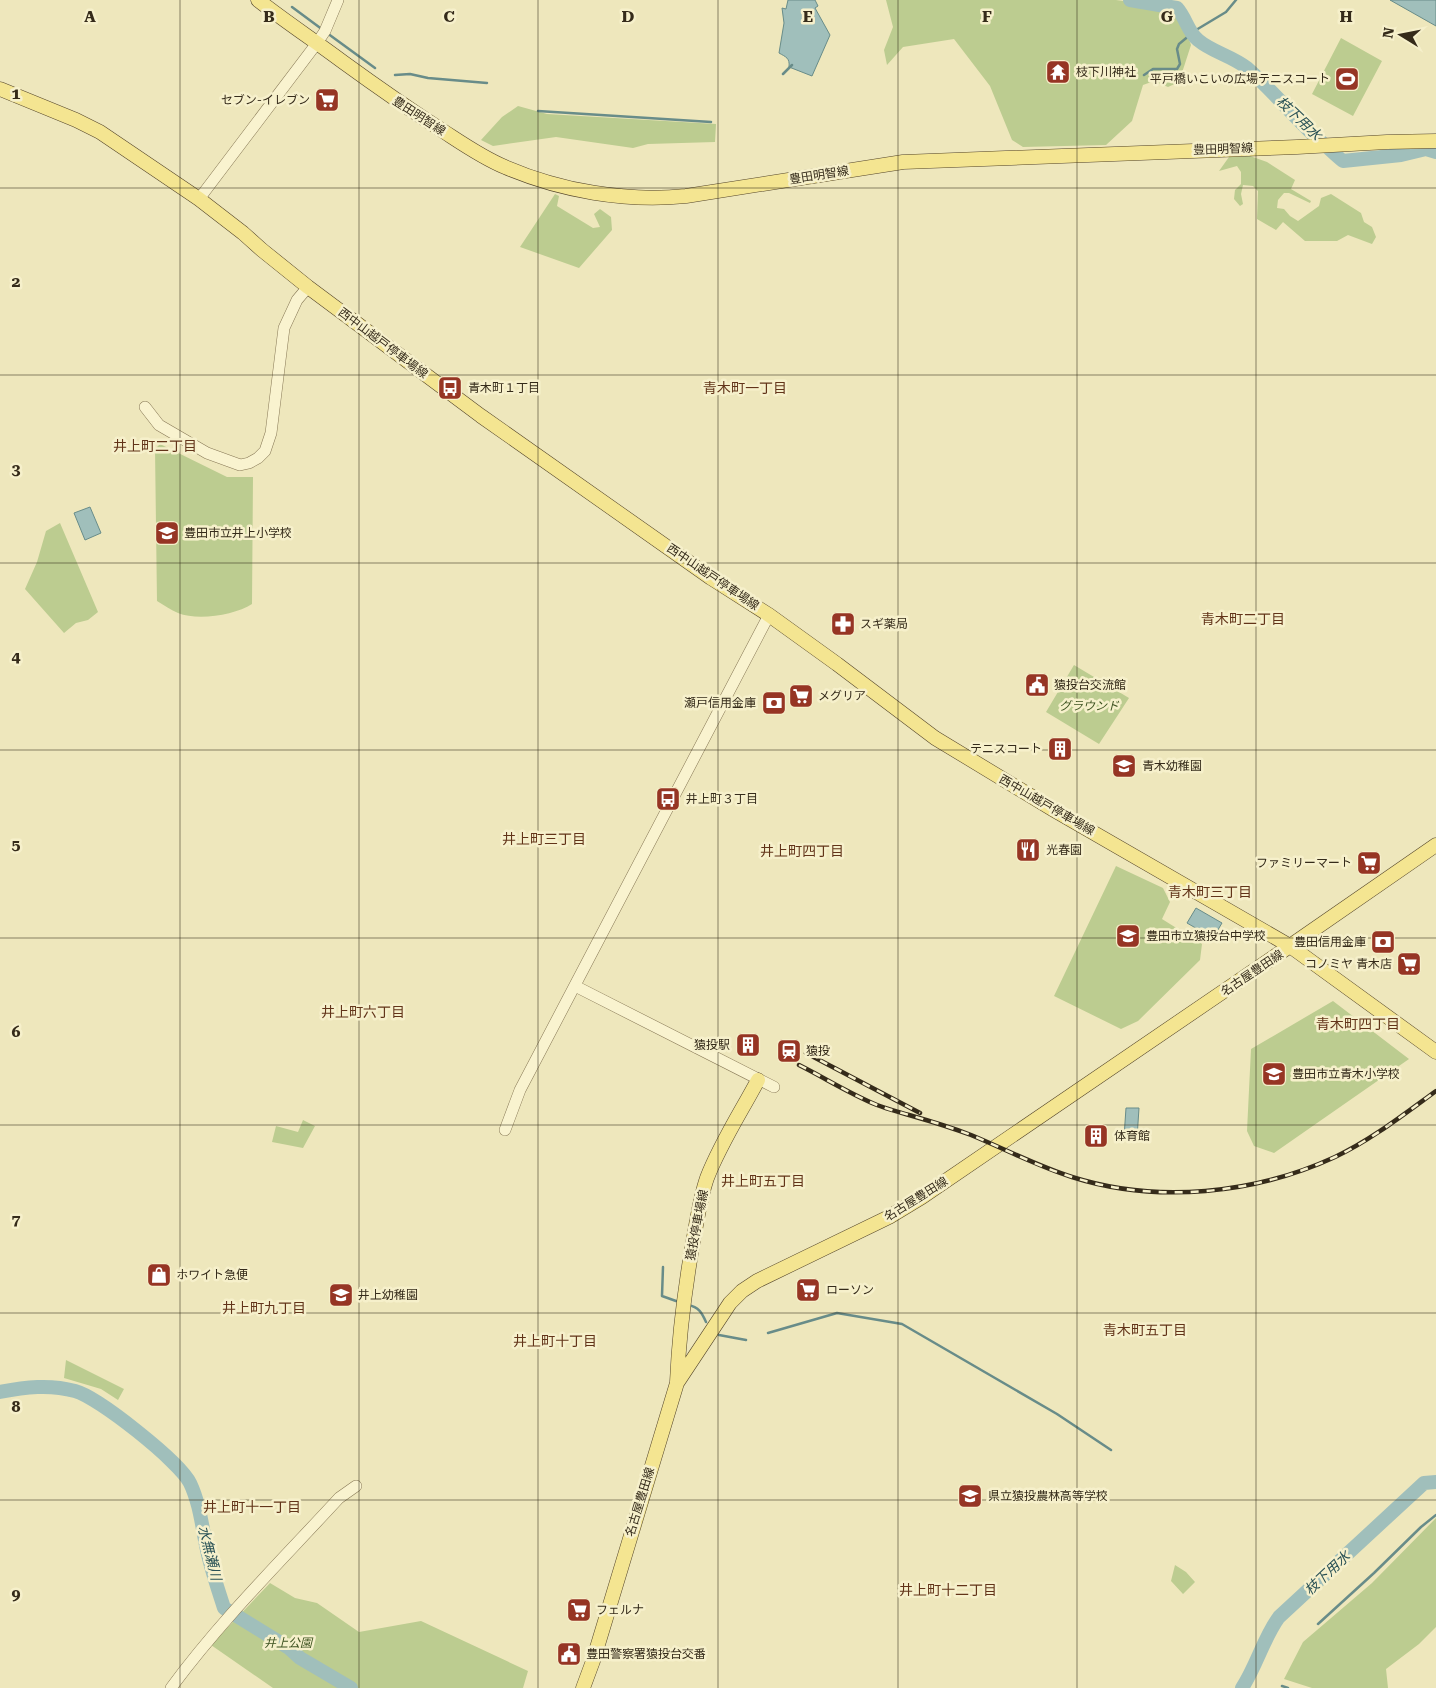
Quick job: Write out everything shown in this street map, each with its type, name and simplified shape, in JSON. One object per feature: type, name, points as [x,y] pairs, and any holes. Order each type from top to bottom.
[{"type":"main road","name":"豊田明智線","points":[[258,0],[394,100],[463,144],[504,167],[551,183],[585,191],[633,198],[686,196],[903,162],[1436,141]]},
{"type":"main road","name":"西中山越戸停車場線","points":[[0,89],[76,120],[100,132],[199,199],[308,287],[481,416],[711,578],[769,615],[935,738],[1290,946],[1436,1052]]},
{"type":"main road","name":"名古屋豊田線","points":[[583,1688],[677,1383],[730,1303],[742,1291],[801,1258],[889,1217],[922,1196],[1436,845]]},
{"type":"main road","name":"猿投停車場線","points":[[677,1383],[678,1350],[688,1270],[707,1178],[758,1080]]},
{"type":"street","points":[[199,199],[317,43],[326,30],[338,0]]},
{"type":"street","points":[[145,406],[158,425],[207,453],[240,465],[258,458],[264,451],[271,433],[284,328],[297,300],[308,287]]},
{"type":"street","points":[[506,1130],[520,1090],[769,615]]},
{"type":"street","points":[[575,986],[774,1087]]},
{"type":"street","points":[[171,1688],[205,1644],[339,1498],[356,1486]]},
{"type":"green space","points":[[886,0],[1116,0],[1169,7],[1178,12],[1182,17],[1191,45],[1179,82],[1168,87],[1154,81],[1143,85],[1132,121],[1106,145],[1023,147],[1012,140],[990,86],[954,39],[903,47],[887,65],[884,50],[893,27]]},
{"type":"green space","points":[[1341,38],[1382,61],[1353,116],[1312,94]]},
{"type":"green space","points":[[518,106],[547,114],[716,124],[715,142],[648,144],[633,148],[556,137],[493,146],[481,140],[502,117]]},
{"type":"green space","points":[[1250,156],[1267,162],[1295,180],[1291,189],[1311,201],[1310,203],[1289,193],[1284,193],[1278,200],[1277,208],[1284,209],[1298,221],[1319,206],[1321,198],[1331,194],[1361,213],[1364,222],[1372,227],[1376,237],[1372,244],[1348,235],[1337,241],[1305,241],[1283,222],[1276,230],[1257,219],[1258,191],[1253,186],[1243,185],[1241,194],[1243,204],[1240,206],[1234,199],[1235,190],[1241,184],[1241,172],[1237,166],[1219,171],[1229,157]]},
{"type":"green space","points":[[555,194],[559,196],[557,206],[593,228],[600,227],[594,214],[600,209],[611,217],[612,230],[579,268],[520,247]]},
{"type":"green space","points":[[160,444],[227,477],[253,477],[252,604],[245,608],[216,616],[196,617],[178,613],[157,601],[155,449]]},
{"type":"green space","points":[[60,523],[98,612],[88,620],[76,623],[64,633],[25,589],[37,562],[46,531]]},
{"type":"green space","name":"グラウンド","points":[[1074,665],[1129,698],[1099,744],[1046,712]]},
{"type":"green space","points":[[1116,866],[1163,888],[1170,902],[1162,919],[1202,944],[1200,960],[1138,1021],[1121,1029],[1054,996]]},
{"type":"green space","points":[[1333,1001],[1409,1059],[1274,1153],[1254,1146],[1247,1131],[1251,1049]]},
{"type":"green space","points":[[303,1120],[315,1126],[303,1148],[272,1142],[276,1126],[298,1132]]},
{"type":"green space","points":[[66,1360],[124,1389],[118,1400],[101,1389],[64,1378]]},
{"type":"green space","points":[[1436,1518],[1436,1627],[1419,1644],[1386,1669],[1388,1688],[1312,1688],[1284,1679],[1303,1642],[1372,1583]]},
{"type":"green space","points":[[1175,1565],[1186,1572],[1195,1582],[1183,1594],[1171,1581]]},
{"type":"green space","name":"井上公園","points":[[270,1583],[295,1598],[317,1603],[359,1632],[421,1621],[528,1671],[523,1688],[273,1688],[211,1645]]},
{"type":"water","points":[[788,0],[815,0],[818,6],[815,8],[830,35],[812,76],[789,67],[786,57],[779,53],[784,23],[782,8],[786,9]]},
{"type":"water","points":[[1390,0],[1436,0],[1436,26]]},
{"type":"water","points":[[90,507],[101,533],[85,540],[74,513]]},
{"type":"water","points":[[1196,908],[1222,923],[1213,938],[1187,923]]},
{"type":"water","points":[[1126,1108],[1139,1108],[1137,1138],[1124,1137]]},
{"type":"waterway","name":"枝下用水","points":[[1130,0],[1177,8],[1198,40],[1247,68],[1320,141],[1343,161],[1401,155],[1426,149],[1436,152]]},
{"type":"waterway","points":[[1144,75],[1153,69],[1177,69],[1180,64],[1177,49],[1179,44],[1196,30],[1226,12],[1236,0]]},
{"type":"waterway","points":[[292,7],[323,30]]},
{"type":"waterway","points":[[327,33],[375,68]]},
{"type":"waterway","points":[[783,74],[792,65]]},
{"type":"waterway","points":[[395,75],[410,74],[428,78],[487,83]]},
{"type":"waterway","points":[[538,111],[711,122]]},
{"type":"waterway","points":[[663,1267],[662,1296],[676,1301]]},
{"type":"waterway","points":[[688,1305],[700,1311],[706,1322]]},
{"type":"waterway","points":[[768,1333],[837,1313],[902,1324],[1057,1414],[1111,1450]]},
{"type":"waterway","points":[[719,1335],[746,1340]]},
{"type":"waterway","name":"水無瀬川","points":[[0,1392],[38,1387],[75,1391],[119,1417],[155,1446],[183,1473],[190,1483],[198,1507],[210,1564],[224,1608],[289,1648],[300,1658],[351,1688]]},
{"type":"waterway","name":"枝下用水","points":[[1242,1688],[1273,1625],[1279,1617],[1424,1483],[1436,1482]]},
{"type":"waterway","points":[[1318,1624],[1436,1515]]},
{"type":"waterway","points":[[1282,1686],[1288,1688]]},
{"type":"railway","points":[[806,1053],[920,1113]]},
{"type":"railway","points":[[799,1065],[877,1105],[963,1132],[1059,1173],[1104,1185],[1171,1192],[1239,1187],[1272,1180],[1304,1170],[1335,1157],[1361,1143],[1387,1127],[1436,1091]]},
{"type":"place","name":"枝下川神社","points":[[1058,72]]},
{"type":"place","name":"平戸橋いこいの広場テニスコート","points":[[1347,79]]},
{"type":"place","name":"セブン-イレブン","points":[[327,100]]},
{"type":"place","name":"青木町１丁目","points":[[450,388]]},
{"type":"place","name":"豊田市立井上小学校","points":[[167,533]]},
{"type":"place","name":"スギ薬局","points":[[843,624]]},
{"type":"place","name":"猿投台交流館","points":[[1037,685]]},
{"type":"place","name":"メグリア","points":[[801,696]]},
{"type":"place","name":"瀬戸信用金庫","points":[[774,703]]},
{"type":"place","name":"テニスコート","points":[[1060,749]]},
{"type":"place","name":"青木幼稚園","points":[[1124,766]]},
{"type":"place","name":"井上町３丁目","points":[[668,799]]},
{"type":"place","name":"光春園","points":[[1028,850]]},
{"type":"place","name":"ファミリーマート","points":[[1369,863]]},
{"type":"place","name":"豊田市立猿投台中学校","points":[[1128,936]]},
{"type":"place","name":"豊田信用金庫","points":[[1383,942]]},
{"type":"place","name":"コノミヤ 青木店","points":[[1409,964]]},
{"type":"place","name":"猿投駅","points":[[748,1045]]},
{"type":"place","name":"猿投","points":[[789,1051]]},
{"type":"place","name":"豊田市立青木小学校","points":[[1274,1074]]},
{"type":"place","name":"体育館","points":[[1096,1136]]},
{"type":"place","name":"ホワイト急便","points":[[159,1275]]},
{"type":"place","name":"ローソン","points":[[808,1290]]},
{"type":"place","name":"井上幼稚園","points":[[341,1295]]},
{"type":"place","name":"県立猿投農林高等学校","points":[[970,1496]]},
{"type":"place","name":"フェルナ","points":[[579,1610]]},
{"type":"place","name":"豊田警察署猿投台交番","points":[[569,1654]]},
{"type":"district","name":"青木町一丁目","points":[[745,388]]},
{"type":"district","name":"井上町二丁目","points":[[155,446]]},
{"type":"district","name":"青木町二丁目","points":[[1243,619]]},
{"type":"district","name":"井上町三丁目","points":[[544,839]]},
{"type":"district","name":"井上町四丁目","points":[[802,851]]},
{"type":"district","name":"青木町三丁目","points":[[1210,892]]},
{"type":"district","name":"井上町六丁目","points":[[363,1012]]},
{"type":"district","name":"青木町四丁目","points":[[1358,1024]]},
{"type":"district","name":"井上町五丁目","points":[[763,1181]]},
{"type":"district","name":"井上町九丁目","points":[[264,1308]]},
{"type":"district","name":"青木町五丁目","points":[[1145,1330]]},
{"type":"district","name":"井上町十丁目","points":[[555,1341]]},
{"type":"district","name":"井上町十一丁目","points":[[252,1507]]},
{"type":"district","name":"井上町十二丁目","points":[[948,1590]]}]
